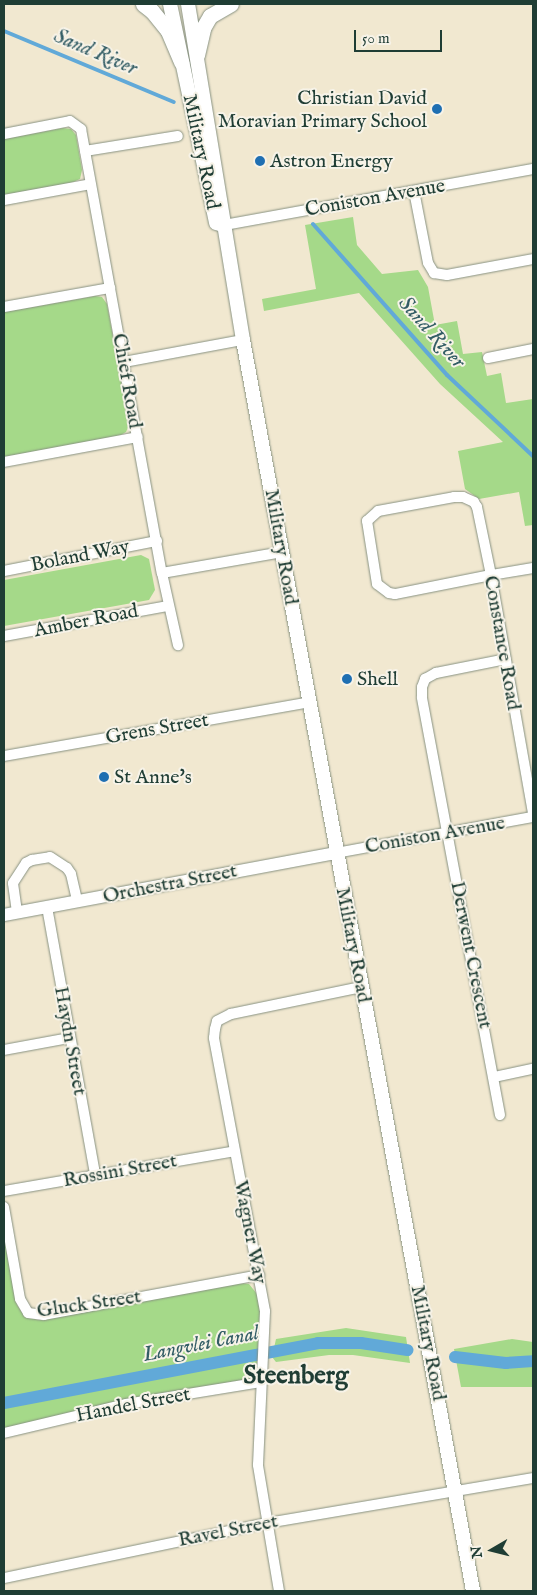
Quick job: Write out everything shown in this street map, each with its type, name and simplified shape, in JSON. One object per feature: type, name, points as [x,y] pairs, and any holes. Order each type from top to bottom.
[{"type":"main road","points":[[143,4],[152,11],[168,31],[181,62]]},
{"type":"main road","name":"Military Road","points":[[170,4],[181,62],[221,226],[236,299],[473,1591]]},
{"type":"main road","name":"Military Road","points":[[188,4],[221,226]]},
{"type":"main road","points":[[197,55],[203,28],[210,16],[231,4]]},
{"type":"street","name":"Chief Road","points":[[4,134],[70,121],[82,129],[168,606],[178,645]]},
{"type":"street","points":[[86,151],[178,136]]},
{"type":"street","name":"Coniston Avenue","points":[[221,226],[533,169]]},
{"type":"street","points":[[4,200],[92,184]]},
{"type":"street","points":[[414,191],[428,263],[434,273],[446,275],[533,259]]},
{"type":"street","points":[[4,308],[110,288]]},
{"type":"street","points":[[124,362],[243,340]]},
{"type":"street","points":[[488,358],[533,349]]},
{"type":"street","points":[[4,462],[138,438]]},
{"type":"street","name":"Constance Road","points":[[490,575],[395,594],[384,591],[377,584],[367,521],[372,514],[454,497],[462,496],[474,502],[477,507],[490,575],[506,659],[533,815]]},
{"type":"street","name":"Boland Way","points":[[4,571],[157,541]]},
{"type":"street","points":[[162,573],[282,552]]},
{"type":"street","points":[[490,575],[533,568]]},
{"type":"street","name":"Amber Road","points":[[4,636],[168,606]]},
{"type":"street","name":"Derwent Crescent","points":[[500,1115],[422,687],[425,680],[436,673],[506,659]]},
{"type":"street","name":"Grens Street","points":[[4,756],[309,702]]},
{"type":"street","name":"Coniston Avenue","points":[[336,852],[533,815]]},
{"type":"street","name":"Orchestra Street","points":[[4,915],[336,852]]},
{"type":"street","points":[[17,912],[13,883],[26,863],[32,860],[50,857],[68,868],[77,901]]},
{"type":"street","name":"Haydn Street","points":[[46,907],[96,1175]]},
{"type":"street","name":"Wagner Way","points":[[279,1591],[258,1465],[266,1320],[214,1038],[217,1021],[231,1014],[361,987]]},
{"type":"street","points":[[4,1050],[69,1038]]},
{"type":"street","points":[[494,1077],[533,1069]]},
{"type":"street","name":"Rossini Street","points":[[4,1191],[235,1151]]},
{"type":"street","name":"Gluck Street","points":[[4,1207],[20,1299],[28,1313],[44,1315],[258,1274]]},
{"type":"street","name":"Handel Street","points":[[4,1433],[126,1404],[262,1382]]},
{"type":"street","name":"Ravel Street","points":[[4,1578],[268,1523],[533,1478]]},
{"type":"green space","points":[[63,128],[71,129],[76,135],[82,170],[80,179],[71,183],[4,195],[4,139]]},
{"type":"green space","points":[[353,217],[357,245],[382,274],[418,270],[428,287],[435,325],[457,321],[463,354],[482,352],[487,376],[501,373],[506,403],[533,399],[533,525],[525,526],[519,492],[479,499],[465,489],[458,451],[503,442],[440,384],[359,293],[264,311],[262,299],[316,289],[305,225]]},
{"type":"green space","points":[[95,296],[102,297],[107,304],[129,425],[126,432],[119,436],[4,457],[4,312]]},
{"type":"green space","points":[[141,555],[149,559],[155,590],[149,600],[4,626],[4,580]]},
{"type":"green space","points":[[4,1236],[17,1305],[25,1316],[38,1320],[239,1283],[249,1284],[257,1294],[261,1318],[256,1372],[253,1378],[115,1403],[4,1431]]},
{"type":"green space","points":[[346,1328],[406,1337],[410,1363],[353,1355],[329,1355],[276,1362],[272,1357],[276,1339]]},
{"type":"green space","points":[[512,1339],[533,1342],[533,1387],[461,1387],[454,1349]]},
{"type":"waterway","name":"Sand River","points":[[4,31],[174,102]]},
{"type":"waterway","name":"Sand River","points":[[313,224],[447,375],[533,456]]},
{"type":"waterway","name":"Langvlei Canal","points":[[4,1403],[318,1343],[361,1343],[407,1350]]},
{"type":"waterway","name":"Langvlei Canal","points":[[455,1357],[506,1363],[533,1361]]},
{"type":"place","name":"Christian David Moravian Primary School","points":[[437,109]]},
{"type":"place","name":"Astron Energy","points":[[260,161]]},
{"type":"place","name":"Shell","points":[[347,679]]},
{"type":"place","name":"St Anne's","points":[[104,777]]},
{"type":"district","name":"Steenberg","points":[[296,1376]]}]
